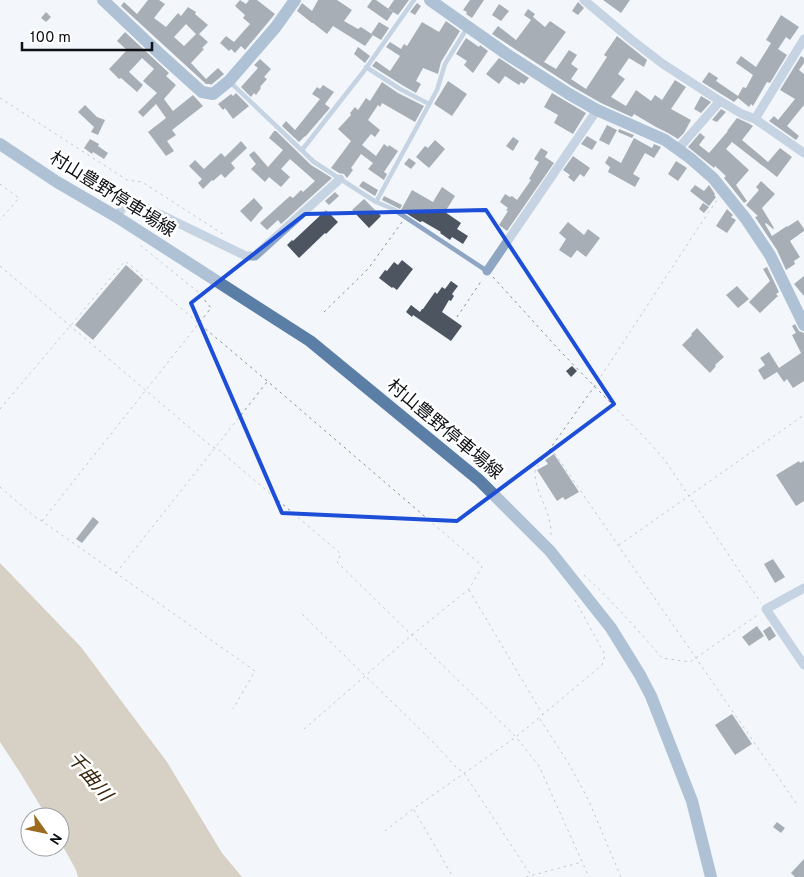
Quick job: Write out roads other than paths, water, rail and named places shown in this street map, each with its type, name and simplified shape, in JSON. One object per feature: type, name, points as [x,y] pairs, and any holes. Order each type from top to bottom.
[{"type":"main road","points":[[103,0],[202,92],[213,94],[229,81],[275,28],[295,0]]},
{"type":"main road","points":[[430,0],[508,55],[561,89],[597,110],[665,140],[690,158],[713,178],[746,219],[770,255],[804,325]]},
{"type":"main road","name":"村山豊野停車場線","points":[[0,144],[57,182],[117,217],[310,341],[479,480],[550,551],[612,628],[651,696],[692,801],[711,877]]},
{"type":"street","points":[[584,0],[663,64],[720,101],[755,119],[804,154]]},
{"type":"street","points":[[755,119],[804,39]]},
{"type":"street","points":[[678,149],[720,101]]},
{"type":"street","points":[[488,271],[597,110]]},
{"type":"street","points":[[117,217],[124,205],[129,202],[147,208],[246,256],[255,256],[340,179]]},
{"type":"street","points":[[804,588],[766,609],[804,665]]},
{"type":"lane","points":[[302,150],[366,67],[414,0]]},
{"type":"lane","points":[[376,202],[437,90],[445,64],[468,27]]},
{"type":"lane","points":[[366,67],[400,89],[430,104]]},
{"type":"lane","points":[[229,81],[314,162],[376,202],[392,209],[488,271]]},
{"type":"water","name":"千曲川","points":[[0,563],[81,647],[167,762],[222,853],[242,877],[78,877],[69,857],[70,807],[41,807],[0,742]]}]
